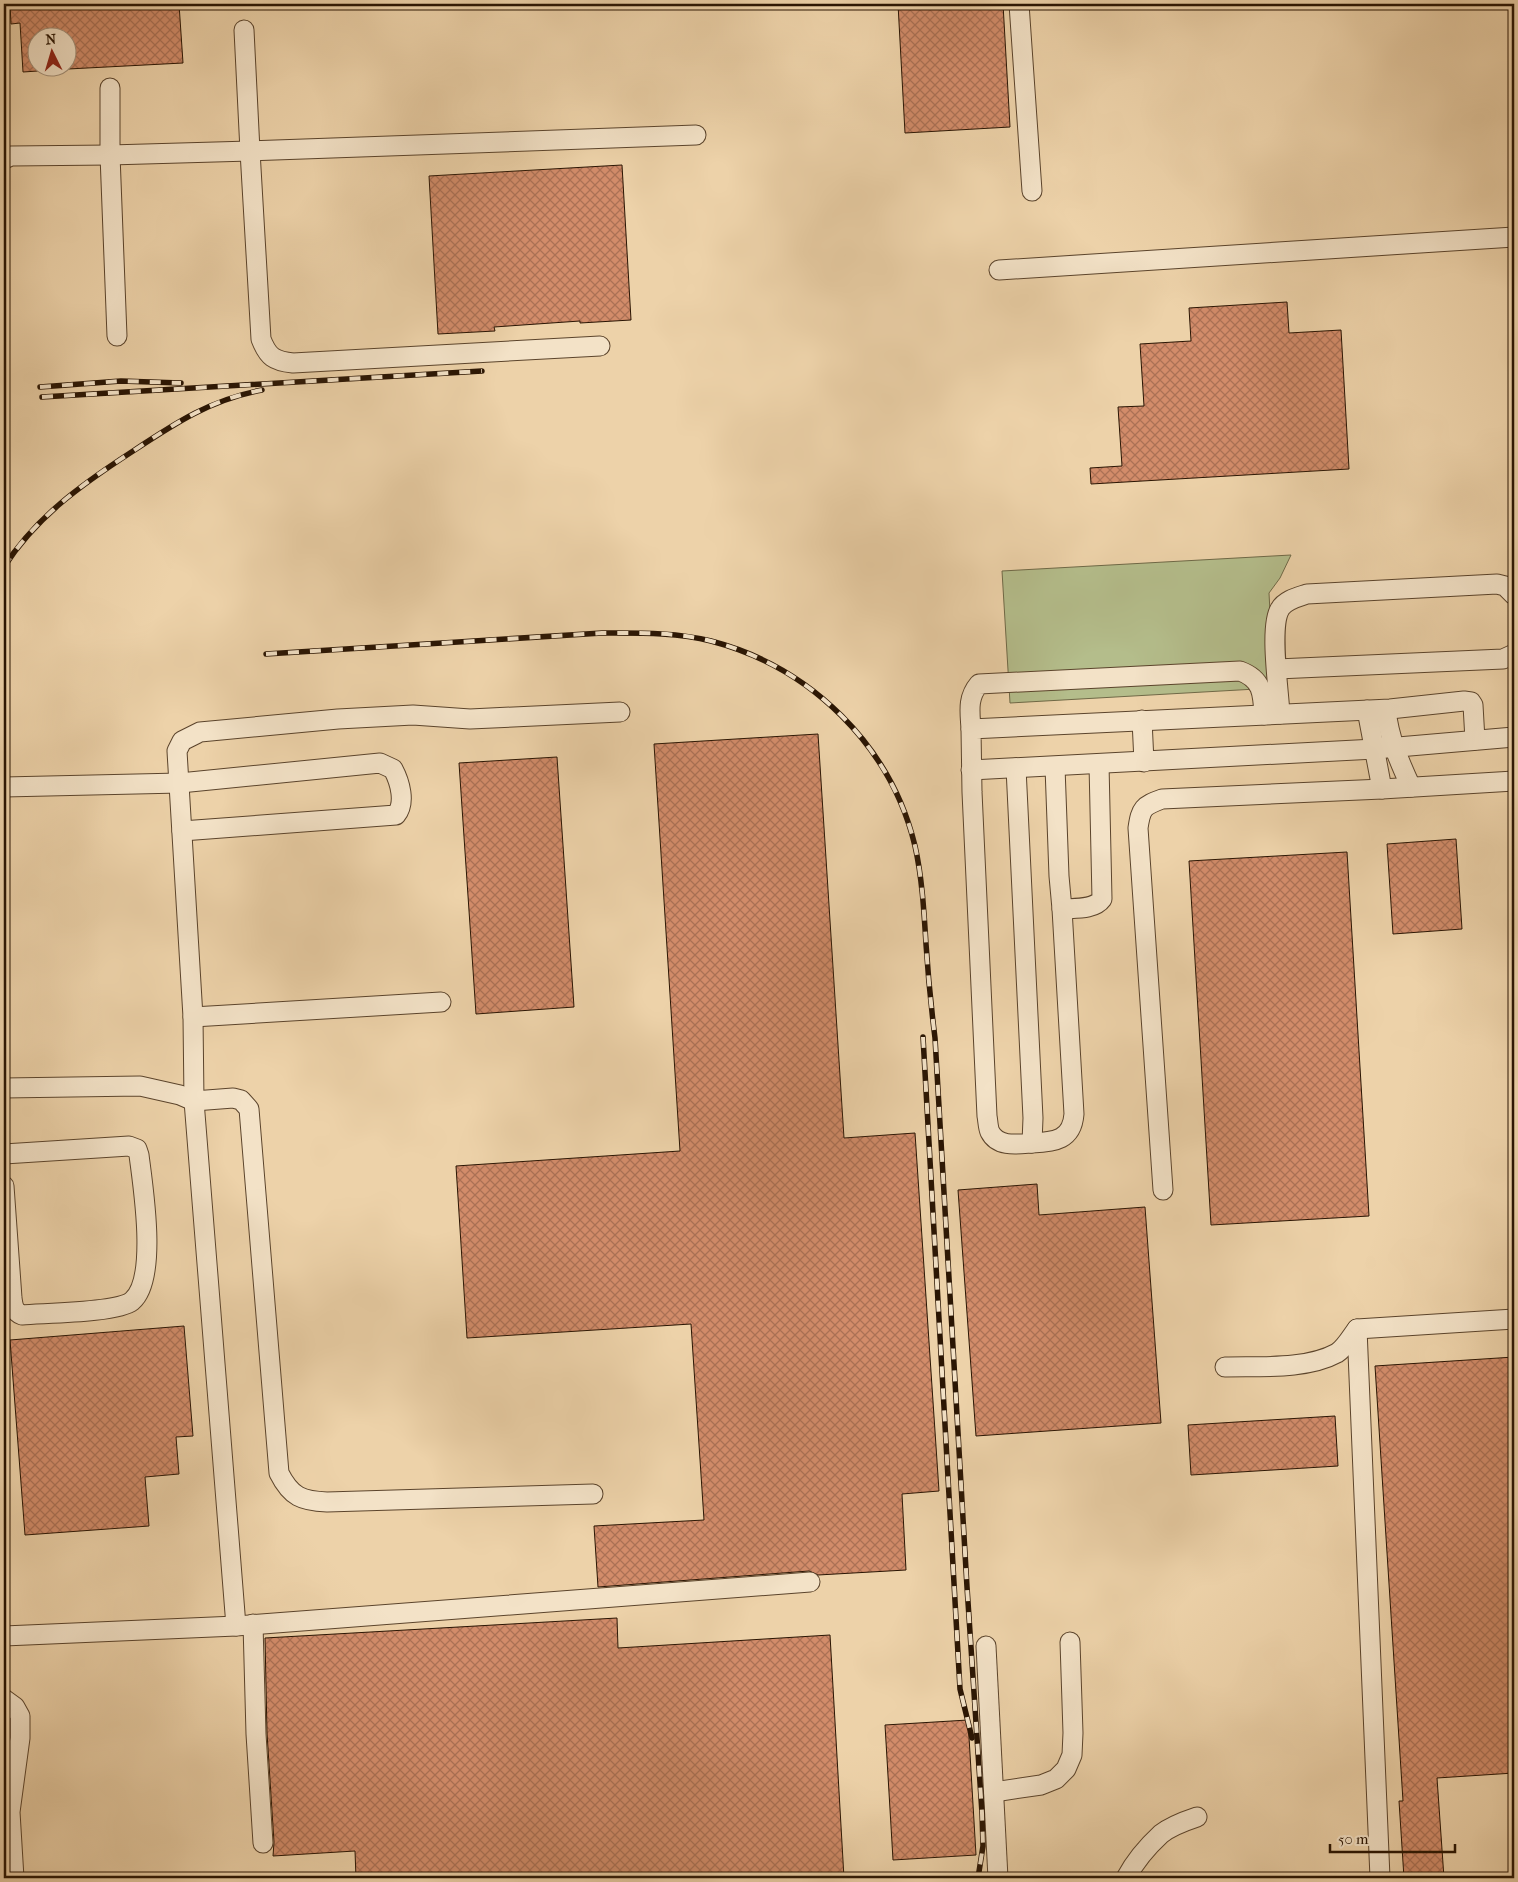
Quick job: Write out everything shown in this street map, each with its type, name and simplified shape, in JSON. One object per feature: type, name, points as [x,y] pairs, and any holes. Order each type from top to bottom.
[{"type":"lane","points":[[1019,4],[1032,191]]},
{"type":"lane","points":[[244,30],[262,339],[267,353],[275,359],[294,363],[600,346]]},
{"type":"lane","points":[[110,88],[110,156],[117,336]]},
{"type":"lane","points":[[4,159],[11,156],[110,156],[696,135]]},
{"type":"lane","points":[[999,270],[1514,237]]},
{"type":"lane","points":[[1272,714],[1277,670],[1274,631],[1280,608],[1287,601],[1307,594],[1497,584],[1505,586],[1514,595]]},
{"type":"lane","points":[[1277,670],[1502,660],[1514,654]]},
{"type":"lane","points":[[1055,767],[1059,876],[1073,1120],[1068,1133],[1053,1141],[1007,1144],[1000,1142],[990,1133],[987,1116],[971,770],[969,705],[972,692],[979,684],[1240,671],[1256,679],[1272,714]]},
{"type":"lane","points":[[971,729],[1386,710],[1468,702],[1473,705],[1475,740]]},
{"type":"lane","points":[[1368,710],[1384,748],[1411,787]]},
{"type":"lane","points":[[1382,789],[1384,748],[1388,727],[1386,710]]},
{"type":"lane","points":[[263,1842],[256,1734],[194,1101],[193,1017],[177,751],[182,741],[200,732],[338,719],[414,715],[470,719],[620,712]]},
{"type":"lane","points":[[1142,720],[1144,762]]},
{"type":"lane","points":[[971,770],[1384,748],[1514,737]]},
{"type":"lane","points":[[4,787],[180,783],[380,763],[393,768],[397,776],[402,799],[399,811],[396,815],[390,816],[182,831]]},
{"type":"lane","points":[[1062,909],[1087,907],[1100,903],[1102,899],[1099,764]]},
{"type":"lane","points":[[1016,768],[1033,1118],[1032,1143]]},
{"type":"lane","points":[[1163,1190],[1138,828],[1141,811],[1151,803],[1162,798],[1382,789],[1514,781]]},
{"type":"lane","points":[[193,1017],[441,1002]]},
{"type":"lane","points":[[4,1088],[140,1086],[194,1101],[233,1098],[241,1100],[249,1109],[279,1473],[292,1492],[306,1501],[327,1502],[593,1494]]},
{"type":"lane","points":[[4,1154],[129,1146],[137,1149],[146,1226],[146,1267],[144,1282],[131,1302],[113,1308],[18,1314],[14,1308],[12,1298],[4,1186]]},
{"type":"lane","points":[[1356,1329],[1514,1319]]},
{"type":"lane","points":[[1225,1367],[1286,1366],[1321,1360],[1338,1352],[1350,1340],[1356,1329]]},
{"type":"lane","points":[[1356,1329],[1380,1878]]},
{"type":"lane","points":[[4,1636],[244,1625],[810,1582]]},
{"type":"lane","points":[[994,1792],[1041,1784],[1056,1779],[1066,1770],[1072,1755],[1073,1733],[1070,1642]]},
{"type":"lane","points":[[986,1646],[998,1878]]},
{"type":"lane","points":[[4,1699],[15,1707],[20,1716],[20,1738],[10,1812],[14,1878]]},
{"type":"lane","points":[[1126,1878],[1132,1867],[1161,1834],[1180,1823],[1197,1817]]},
{"type":"green space","points":[[1291,555],[1280,578],[1269,593],[1274,688],[1010,703],[1002,571]]},
{"type":"building","points":[[10,4],[179,4],[183,63],[78,68],[78,28],[28,28],[28,72],[23,72],[20,23],[11,24]]},
{"type":"building","points":[[898,4],[1003,4],[1010,127],[905,133]]},
{"type":"building","points":[[622,165],[631,320],[580,323],[580,321],[494,327],[495,331],[438,334],[429,176]]},
{"type":"building","points":[[1287,302],[1289,333],[1341,330],[1349,469],[1091,484],[1090,468],[1122,466],[1118,407],[1144,406],[1140,344],[1191,341],[1189,308]]},
{"type":"building","points":[[818,734],[844,1138],[915,1133],[939,1491],[902,1494],[906,1570],[818,1575],[809,1571],[598,1587],[594,1526],[704,1520],[691,1324],[467,1338],[456,1166],[680,1151],[654,744]]},
{"type":"building","points":[[557,757],[574,1007],[476,1014],[459,763]]},
{"type":"building","points":[[1456,839],[1462,929],[1393,934],[1387,844]]},
{"type":"building","points":[[1347,852],[1369,1216],[1211,1225],[1189,861]]},
{"type":"building","points":[[1037,1184],[1039,1215],[1145,1207],[1161,1423],[976,1436],[958,1190]]},
{"type":"building","points":[[184,1326],[193,1436],[176,1437],[179,1474],[145,1477],[149,1526],[25,1535],[10,1340]]},
{"type":"building","points":[[1514,1357],[1514,1773],[1437,1778],[1444,1878],[1404,1878],[1399,1801],[1403,1801],[1375,1366]]},
{"type":"building","points":[[1335,1416],[1338,1466],[1191,1475],[1188,1425]]},
{"type":"building","points":[[617,1618],[618,1648],[830,1635],[844,1878],[356,1878],[355,1851],[273,1856],[274,1842],[267,1733],[265,1638]]},
{"type":"building","points":[[968,1720],[976,1855],[893,1860],[885,1725]]},
{"type":"railway","points":[[42,397],[482,371]]},
{"type":"railway","points":[[40,387],[121,381],[181,383]]},
{"type":"railway","points":[[4,567],[45,517],[77,490],[112,465],[193,414],[225,400],[262,390]]},
{"type":"railway","points":[[266,654],[602,633],[657,634],[698,638],[747,653],[782,670],[813,691],[841,716],[866,744],[887,775],[903,810],[915,846],[922,894],[935,1038],[982,1813],[983,1846],[978,1878]]},
{"type":"railway","points":[[923,1037],[960,1689],[972,1738]]}]
